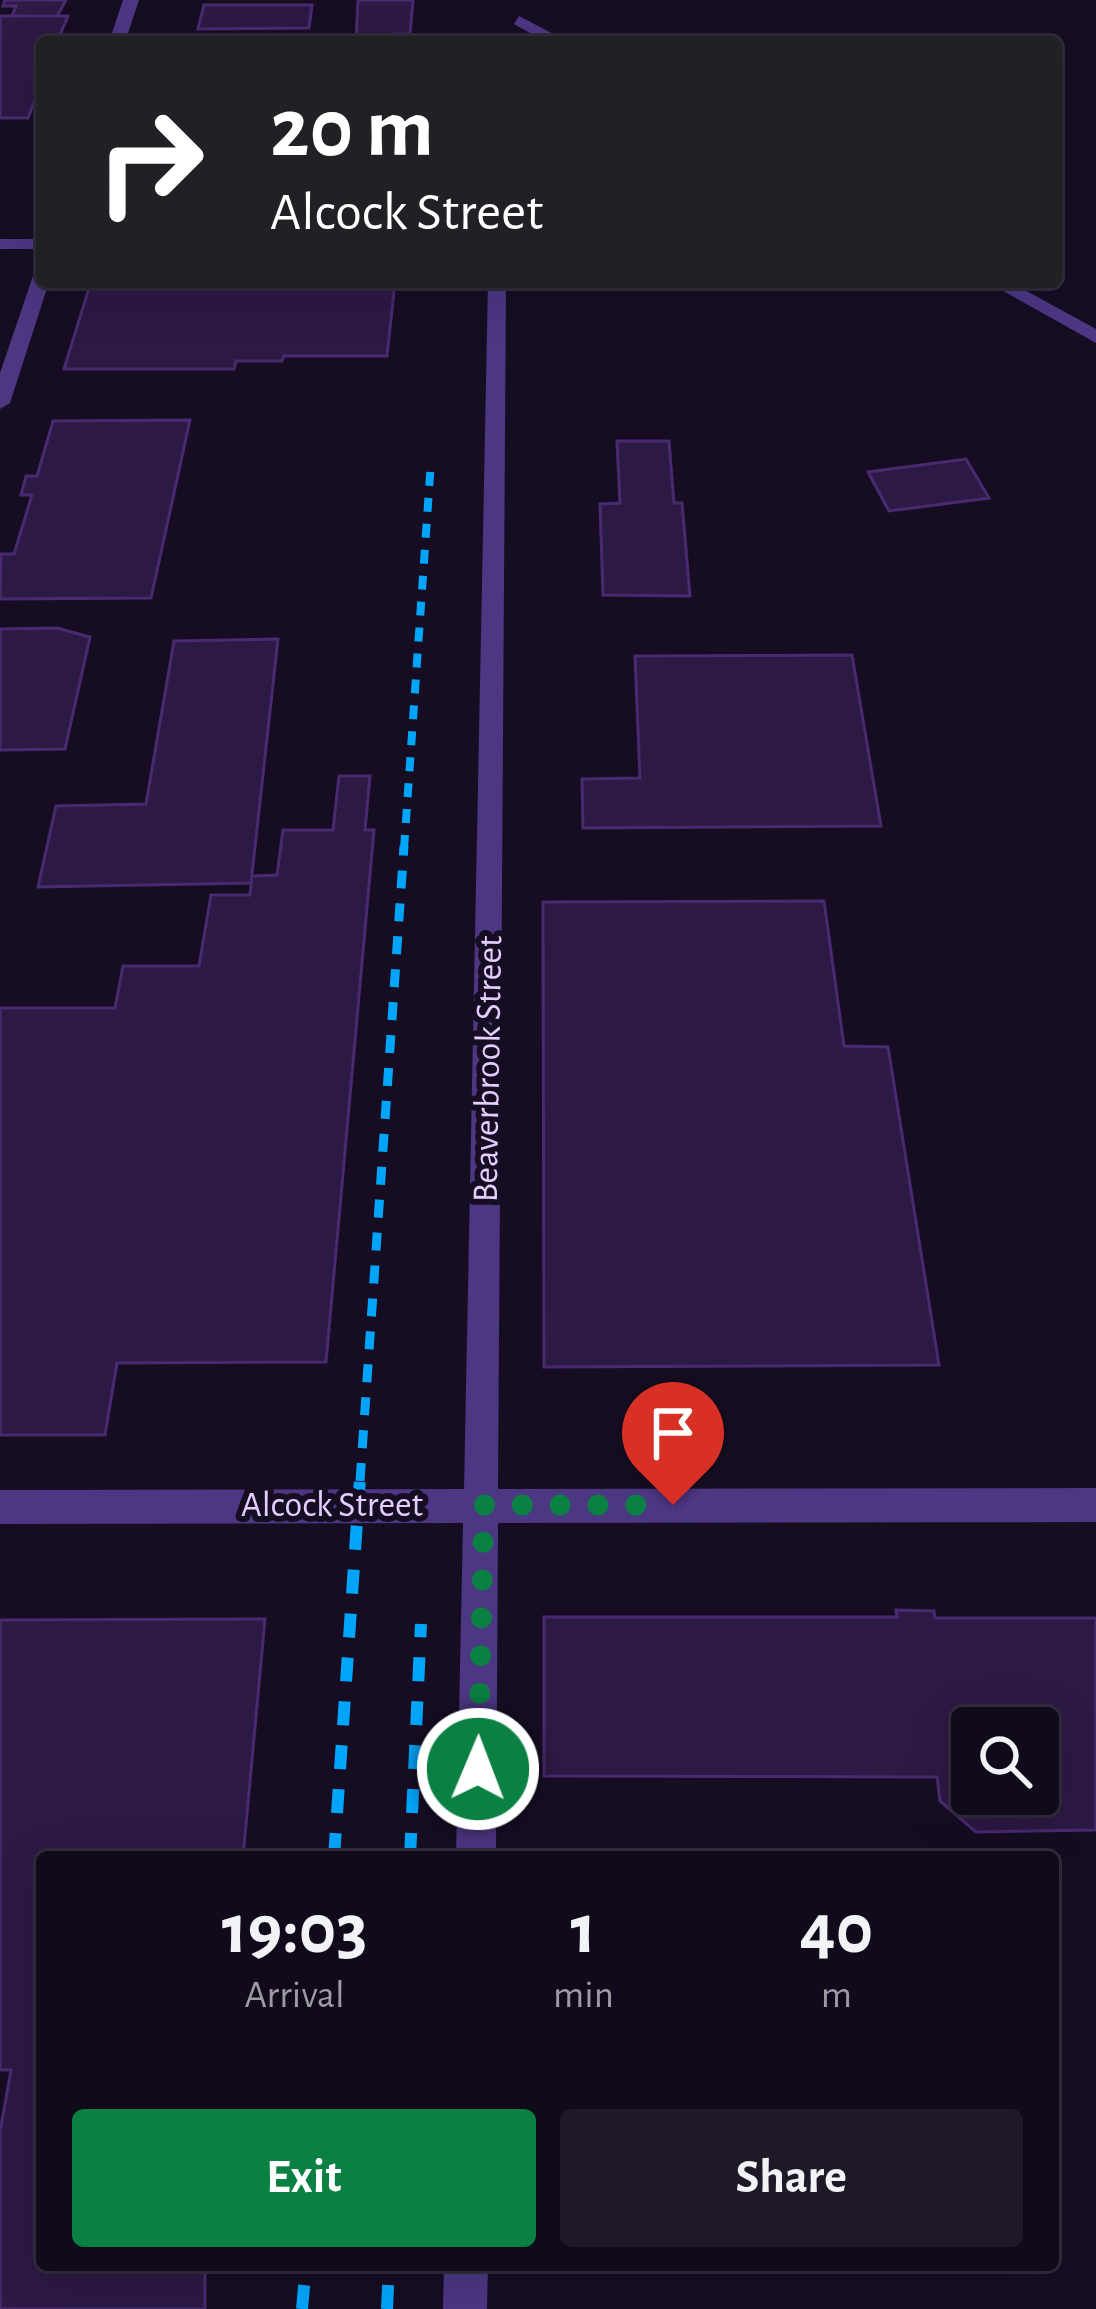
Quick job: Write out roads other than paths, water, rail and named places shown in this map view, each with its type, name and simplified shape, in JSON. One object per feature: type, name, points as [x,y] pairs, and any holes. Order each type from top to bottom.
[{"type":"street","points":[[119,36],[131,0]]},
{"type":"street","points":[[517,36],[520,0]]},
{"type":"street","points":[[519,21],[545,36]]},
{"type":"street","points":[[0,244],[36,244]]},
{"type":"street","points":[[0,403],[38,288]]},
{"type":"street","name":"Beaverbrook Street","points":[[476,1851],[497,288]]},
{"type":"street","points":[[1007,288],[1096,337]]},
{"type":"street","name":"Alcock Street","points":[[0,1507],[1096,1505]]},
{"type":"street","points":[[465,2309],[466,2271]]},
{"type":"railway","points":[[404,849],[431,461]]},
{"type":"railway","points":[[360,1481],[404,846]]},
{"type":"railway","points":[[334,1851],[360,1478]]},
{"type":"railway","points":[[410,1851],[421,1624]]},
{"type":"railway","points":[[302,2309],[305,2271]]},
{"type":"railway","points":[[387,2309],[389,2271]]}]
